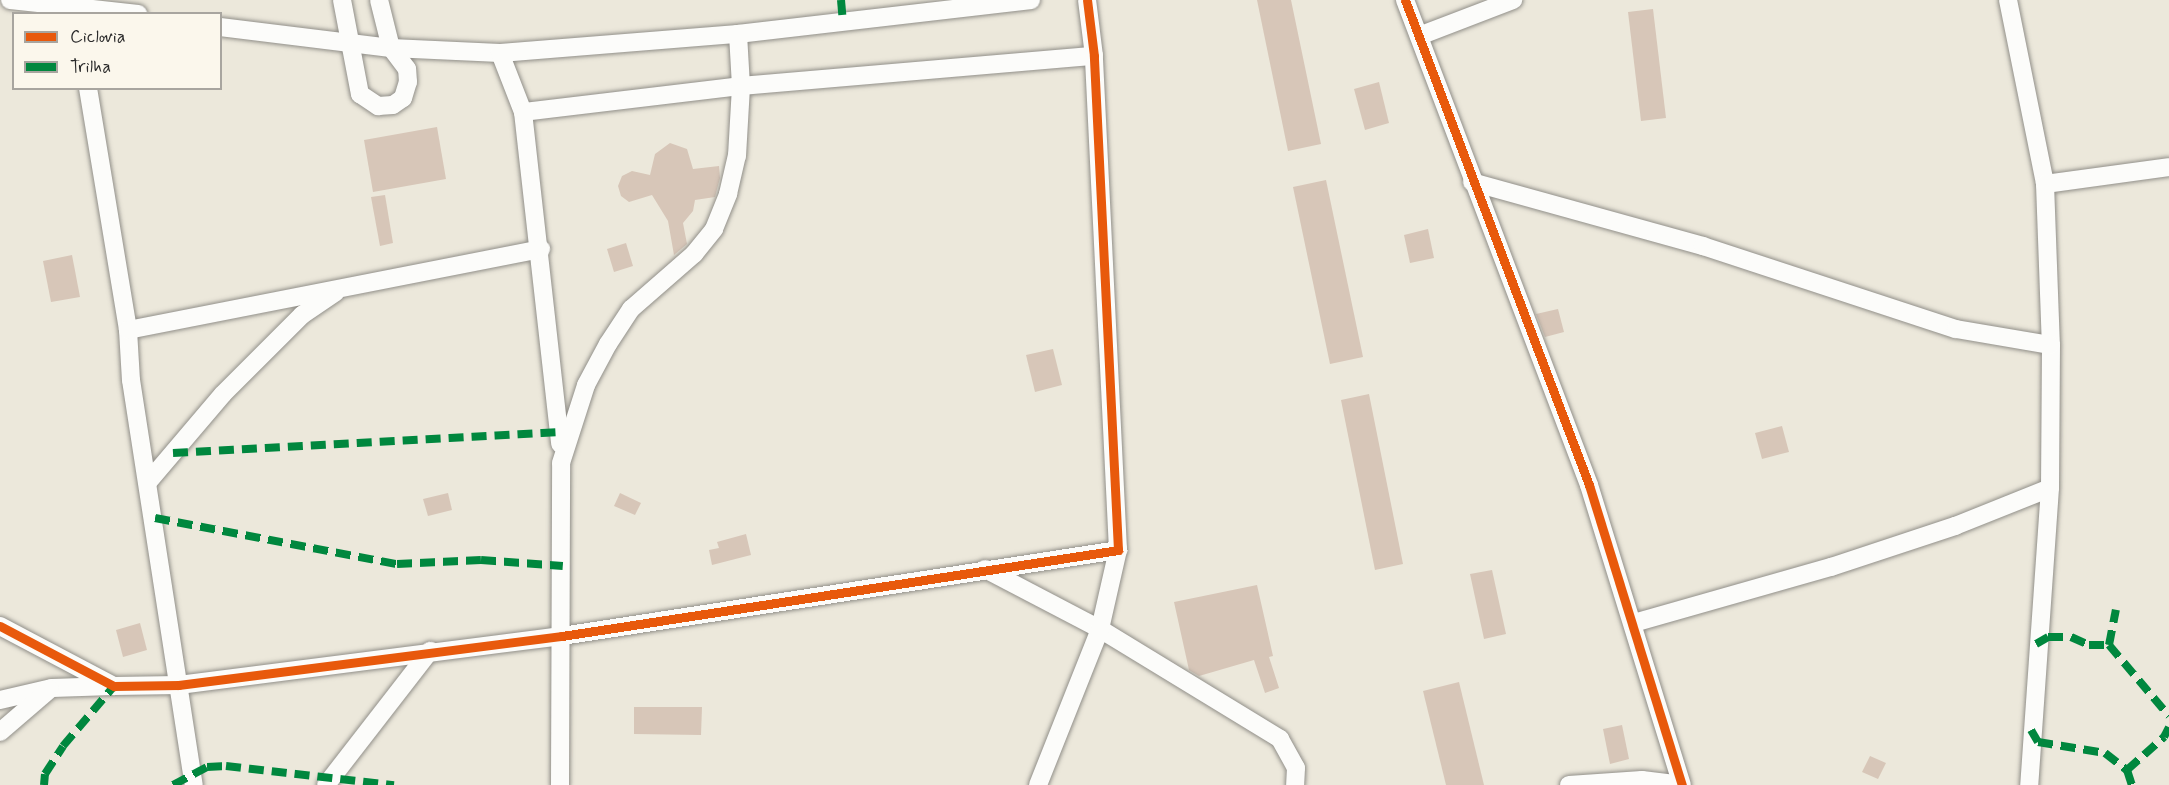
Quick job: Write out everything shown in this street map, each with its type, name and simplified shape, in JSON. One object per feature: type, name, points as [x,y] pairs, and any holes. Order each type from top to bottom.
[{"type":"street","points":[[10,0],[75,10],[106,12]]},
{"type":"street","points":[[342,0],[348,42],[360,94],[378,106],[393,105],[403,98],[408,82],[407,69],[391,48],[379,0]]},
{"type":"street","points":[[222,27],[391,48],[500,53],[738,34],[1031,0]]},
{"type":"street","points":[[1038,785],[1100,629],[1118,550],[1094,56],[1087,0]]},
{"type":"street","points":[[1405,0],[1472,182],[1562,413],[1634,623],[1681,785],[1642,780],[1569,785]]},
{"type":"street","points":[[1419,36],[1514,0]]},
{"type":"street","points":[[2008,0],[2044,184],[2051,345],[2050,488],[2029,785]]},
{"type":"street","points":[[561,463],[586,385],[608,344],[632,309],[687,260],[714,229],[728,194],[737,156],[741,86],[738,34]]},
{"type":"street","points":[[500,53],[523,112],[541,249],[561,463],[560,785]]},
{"type":"street","points":[[523,112],[741,86],[1094,56]]},
{"type":"street","points":[[88,90],[128,330],[131,380],[149,481],[194,785]]},
{"type":"street","points":[[2044,184],[2169,167]]},
{"type":"street","points":[[1472,182],[1703,246],[1956,329],[2051,345]]},
{"type":"street","points":[[128,330],[541,249]]},
{"type":"street","points":[[149,481],[223,394],[302,315],[341,288]]},
{"type":"street","points":[[1634,623],[1831,567],[1955,526],[2050,488]]},
{"type":"street","points":[[0,700],[52,688],[179,685],[430,651],[562,636],[1118,550]]},
{"type":"street","points":[[985,569],[1100,629],[1280,739],[1296,768],[1295,785]]},
{"type":"street","points":[[0,626],[114,686]]},
{"type":"street","points":[[326,785],[430,651]]},
{"type":"street","points":[[0,732],[52,688]]},
{"type":"building","points":[[1257,0],[1291,0],[1321,144],[1288,151]]},
{"type":"building","points":[[1653,9],[1666,118],[1641,121],[1628,12]]},
{"type":"building","points":[[1379,82],[1389,123],[1365,130],[1354,89]]},
{"type":"building","points":[[437,127],[446,179],[373,192],[364,140]]},
{"type":"building","points":[[670,143],[687,149],[693,169],[719,166],[720,178],[715,197],[695,200],[693,211],[683,223],[687,244],[674,255],[668,221],[652,195],[629,202],[621,196],[618,186],[622,176],[632,171],[650,175],[655,154]]},
{"type":"building","points":[[1326,180],[1363,357],[1330,364],[1293,187]]},
{"type":"building","points":[[385,195],[393,243],[380,246],[371,197]]},
{"type":"building","points":[[1428,229],[1434,258],[1410,263],[1404,235]]},
{"type":"building","points":[[626,243],[633,266],[614,272],[607,249]]},
{"type":"building","points":[[72,255],[80,297],[51,302],[43,261]]},
{"type":"building","points":[[1558,309],[1564,332],[1545,337],[1536,314]]},
{"type":"building","points":[[1053,349],[1062,385],[1035,392],[1026,355]]},
{"type":"building","points":[[1369,394],[1403,564],[1375,570],[1341,400]]},
{"type":"building","points":[[1782,426],[1789,452],[1762,459],[1755,433]]},
{"type":"building","points":[[448,493],[452,510],[428,516],[423,499]]},
{"type":"building","points":[[620,493],[641,503],[635,515],[614,506]]},
{"type":"building","points":[[746,534],[751,555],[712,565],[709,550],[719,548],[717,542]]},
{"type":"building","points":[[1492,570],[1506,634],[1484,639],[1470,574]]},
{"type":"building","points":[[1257,585],[1273,656],[1269,657],[1279,688],[1265,693],[1254,660],[1199,676],[1189,670],[1174,602]]},
{"type":"building","points":[[140,623],[147,650],[123,657],[116,630]]},
{"type":"building","points":[[1459,682],[1484,785],[1446,785],[1423,691]]},
{"type":"building","points":[[634,707],[702,707],[701,735],[634,734]]},
{"type":"building","points":[[1622,725],[1629,759],[1610,764],[1603,729]]},
{"type":"building","points":[[1870,756],[1886,763],[1878,779],[1862,772]]},
{"type":"marked path","points":[[841,0],[843,22]]},
{"type":"marked path","points":[[173,453],[560,432]]},
{"type":"marked path","points":[[155,518],[397,564],[481,560],[563,566]]},
{"type":"marked path","points":[[2036,644],[2048,637],[2071,637],[2089,645],[2109,645],[2116,610]]},
{"type":"marked path","points":[[2109,645],[2169,716]]},
{"type":"marked path","points":[[44,785],[45,774],[63,746],[114,686]]},
{"type":"marked path","points":[[2127,770],[2164,737],[2169,727]]},
{"type":"marked path","points":[[2031,730],[2038,742],[2105,753],[2127,770],[2132,785]]},
{"type":"marked path","points":[[173,785],[207,767],[226,766],[394,785]]},
{"type":"cycle path","points":[[0,626],[114,686],[179,685],[562,636],[1118,550],[1094,56],[1087,0]]},
{"type":"cycle path","points":[[1405,0],[1589,485],[1682,785]]}]
